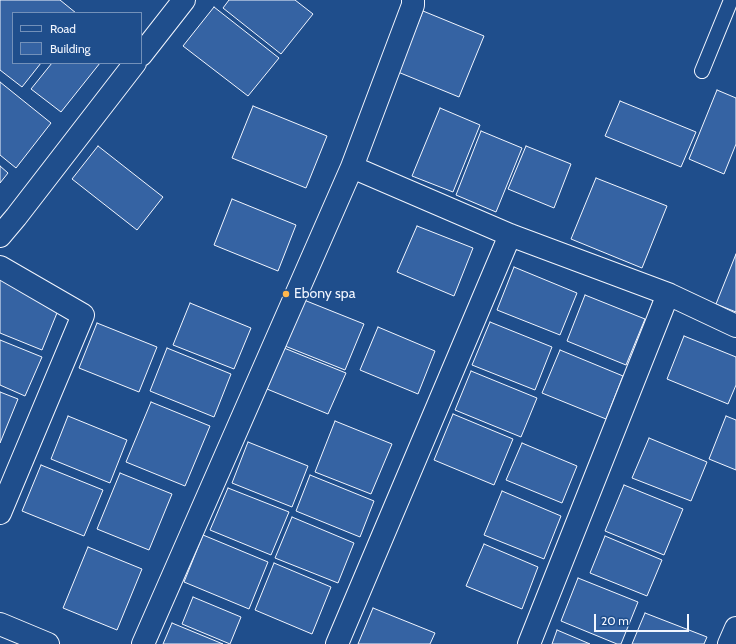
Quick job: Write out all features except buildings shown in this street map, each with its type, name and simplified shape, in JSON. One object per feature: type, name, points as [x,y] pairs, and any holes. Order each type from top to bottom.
[{"type":"street","points":[[142,54],[184,0]]},
{"type":"street","points":[[143,644],[352,167],[413,5],[413,0]]},
{"type":"street","points":[[0,236],[134,64]]},
{"type":"street","points":[[352,167],[510,235],[668,294],[736,326]]},
{"type":"street","points":[[337,644],[510,235]]},
{"type":"street","points":[[0,267],[83,315],[0,513]]},
{"type":"street","points":[[529,644],[668,294]]},
{"type":"street","points":[[0,624],[48,644]]},
{"type":"street","points":[[729,644],[736,628]]},
{"type":"lane","points":[[702,71],[731,0]]},
{"type":"place","name":"Ebony spa","points":[[286,294]]}]
